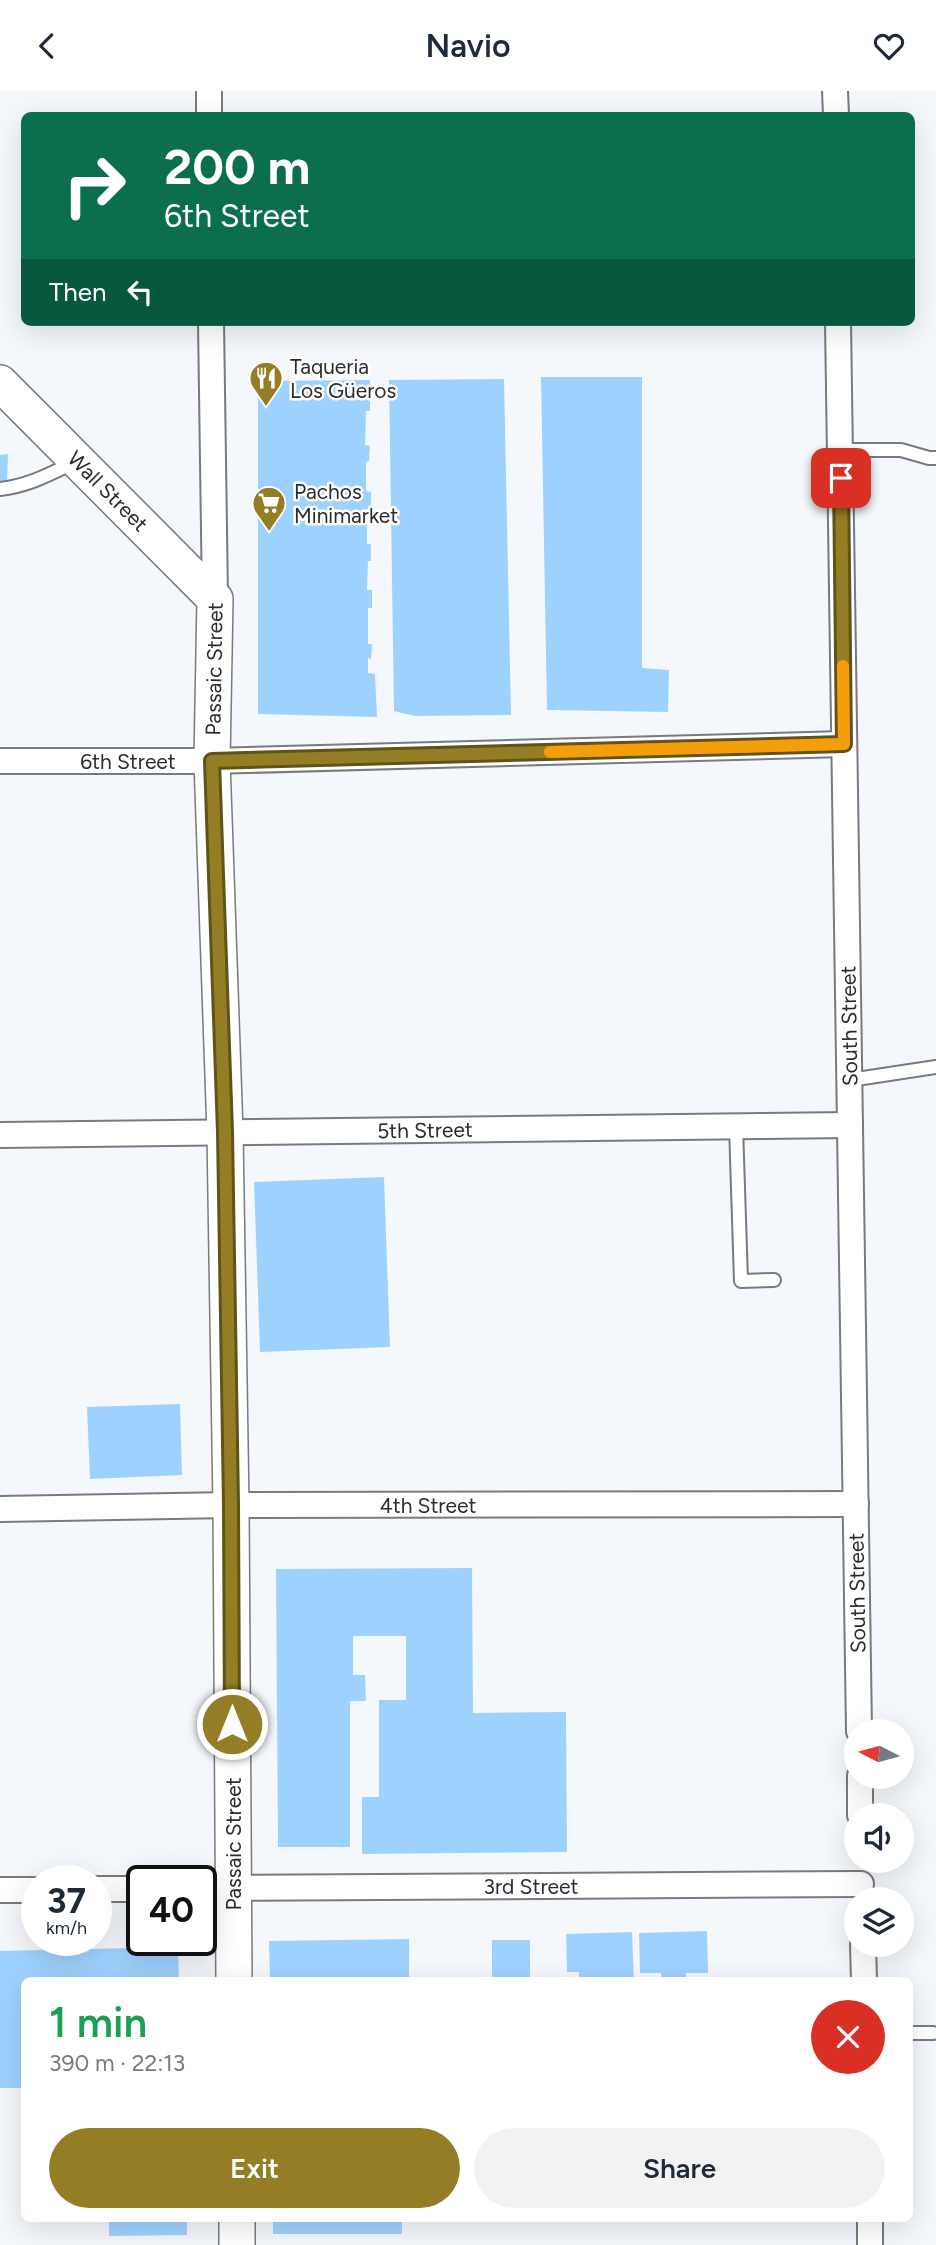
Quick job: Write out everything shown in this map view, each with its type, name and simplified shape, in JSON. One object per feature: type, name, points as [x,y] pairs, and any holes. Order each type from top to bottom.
[{"type":"street","points":[[209,91],[209,112]]},
{"type":"street","points":[[835,91],[836,112]]},
{"type":"street","name":"Passaic Street","points":[[211,326],[215,599],[212,761],[225,1132],[231,1505],[217,1888],[233,1977]]},
{"type":"street","name":"South Street","points":[[838,326],[859,1719]]},
{"type":"street","name":"Wall Street","points":[[0,383],[215,599]]},
{"type":"street","name":"6th Street","points":[[0,761],[212,761],[844,744]]},
{"type":"street","name":"5th Street","points":[[0,1135],[850,1125]]},
{"type":"street","name":"4th Street","points":[[0,1509],[231,1505],[856,1504]]},
{"type":"street","name":"3rd Street","points":[[217,1888],[861,1881]]},
{"type":"street","points":[[0,1890],[21,1890]]},
{"type":"street","points":[[863,1957],[864,1977]]},
{"type":"street","points":[[237,2222],[237,2245]]},
{"type":"street","points":[[870,2222],[870,2245]]},
{"type":"lane","points":[[840,450],[901,450],[936,458]]},
{"type":"lane","points":[[0,489],[36,481],[78,460]]},
{"type":"lane","points":[[850,1080],[936,1066]]},
{"type":"lane","points":[[736,1126],[741,1281],[774,1280]]},
{"type":"lane","points":[[913,2033],[933,2033]]},
{"type":"building","points":[[541,377],[642,377],[642,668],[669,670],[668,712],[547,710]]},
{"type":"building","points":[[504,379],[511,715],[415,716],[394,711],[389,380]]},
{"type":"building","points":[[370,380],[370,411],[366,411],[365,445],[370,446],[369,461],[366,462],[366,491],[371,492],[371,509],[367,509],[367,544],[371,544],[371,561],[368,561],[367,590],[372,590],[372,608],[368,608],[368,644],[372,644],[368,673],[375,674],[377,717],[258,714],[258,381]]},
{"type":"building","points":[[8,454],[7,483],[0,483],[0,455]]},
{"type":"building","points":[[384,1177],[390,1347],[260,1352],[254,1182]]},
{"type":"building","points":[[180,1404],[182,1475],[90,1479],[87,1407]]},
{"type":"building","points":[[472,1568],[473,1713],[566,1712],[567,1852],[362,1854],[362,1797],[379,1797],[379,1700],[406,1700],[406,1636],[353,1636],[353,1675],[365,1675],[366,1701],[350,1701],[350,1847],[278,1847],[276,1569]]},
{"type":"building","points":[[707,1931],[708,1973],[662,1977],[661,1973],[640,1973],[639,1933]]},
{"type":"building","points":[[632,1932],[634,1977],[579,1977],[579,1972],[567,1972],[566,1934]]},
{"type":"building","points":[[409,1939],[409,1977],[270,1977],[269,1941]]},
{"type":"building","points":[[492,1940],[530,1940],[530,1977],[492,1977]]},
{"type":"building","points":[[112,1948],[126,1948],[126,1956],[178,1956],[179,1977],[21,1977],[21,2088],[0,2088],[0,1951],[21,1951],[21,1956],[112,1956]]},
{"type":"building","points":[[109,2222],[187,2222],[187,2235],[109,2236]]},
{"type":"building","points":[[273,2222],[402,2222],[402,2234],[273,2234]]},
{"type":"slow traffic","points":[[550,752],[844,744],[843,666]]},
{"type":"place","name":"Taqueria Los Güeros","points":[[266,408]]},
{"type":"place","name":"Pachos Minimarket","points":[[269,533]]},
{"type":"route","points":[[232,1724],[225,1132],[212,761],[844,744],[841,478]]}]
